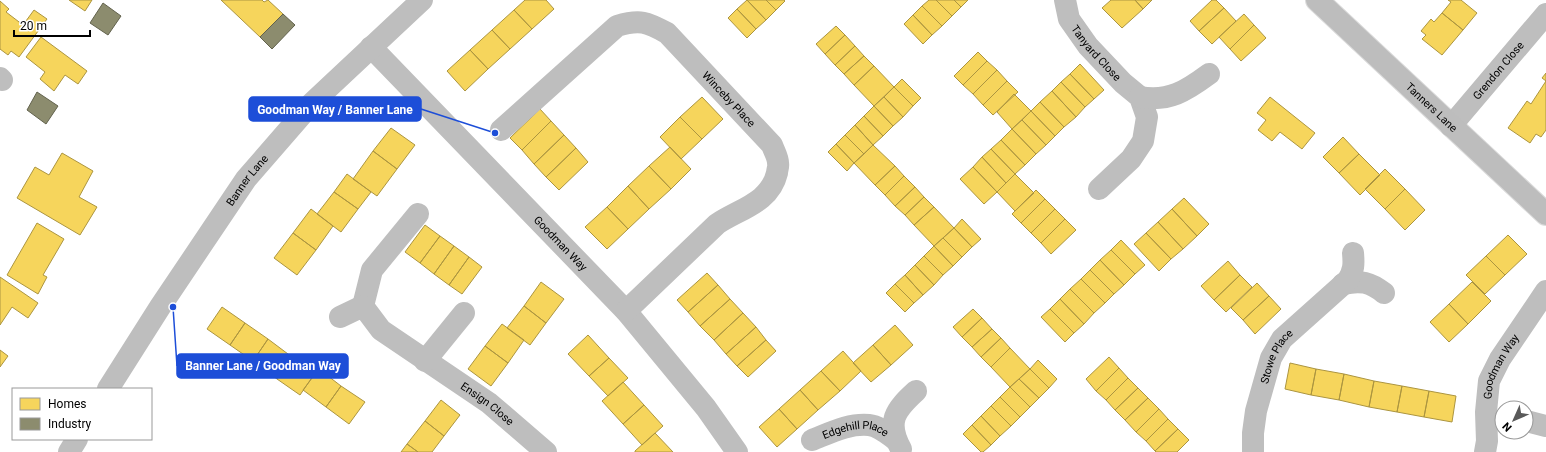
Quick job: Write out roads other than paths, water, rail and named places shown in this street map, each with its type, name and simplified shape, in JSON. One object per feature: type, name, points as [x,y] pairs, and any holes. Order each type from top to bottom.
[{"type":"main road","name":"Tanners Lane","points":[[1317,0],[1546,214]]},
{"type":"street","name":"Banner Lane","points":[[109,388],[160,307],[246,179],[312,104],[422,0]]},
{"type":"street","name":"Tanyard Close","points":[[1065,0],[1069,18],[1088,46],[1123,83],[1140,98],[1147,117],[1143,141],[1131,159],[1099,189]]},
{"type":"street","name":"Grendon Close","points":[[1451,126],[1546,14]]},
{"type":"street","name":"Winceby Place","points":[[502,130],[617,26],[631,22],[650,23],[667,33],[772,145],[778,164],[777,171],[775,179],[760,200],[746,209],[730,215],[717,224],[626,311]]},
{"type":"street","name":"Goodman Way","points":[[371,47],[626,311],[706,408],[737,452]]},
{"type":"street","points":[[1140,98],[1166,98],[1183,92],[1209,74]]},
{"type":"street","points":[[340,317],[363,306],[372,270],[418,214]]},
{"type":"street","name":"Stowe Place","points":[[1253,452],[1253,433],[1256,411],[1271,358],[1282,339],[1344,284],[1353,273],[1355,265],[1353,253]]},
{"type":"street","points":[[1344,284],[1352,282],[1367,282],[1384,293]]},
{"type":"street","name":"Goodman Way","points":[[1485,452],[1494,414],[1489,381],[1500,359],[1546,291]]},
{"type":"street","name":"Ensign Close","points":[[363,306],[380,330],[489,403],[546,452]]},
{"type":"street","points":[[425,361],[464,313]]},
{"type":"street","name":"Edgehill Place","points":[[900,446],[893,428],[895,416],[901,405],[916,391]]},
{"type":"street","points":[[1534,423],[1546,426]]},
{"type":"street","name":"Edgehill Place","points":[[812,440],[847,426],[870,425],[881,430],[900,446]]},
{"type":"street","points":[[69,452],[76,440]]},
{"type":"place","name":"Goodman Way / Banner Lane","points":[[495,133]]},
{"type":"place","name":"Banner Lane / Goodman Way","points":[[173,307]]}]
